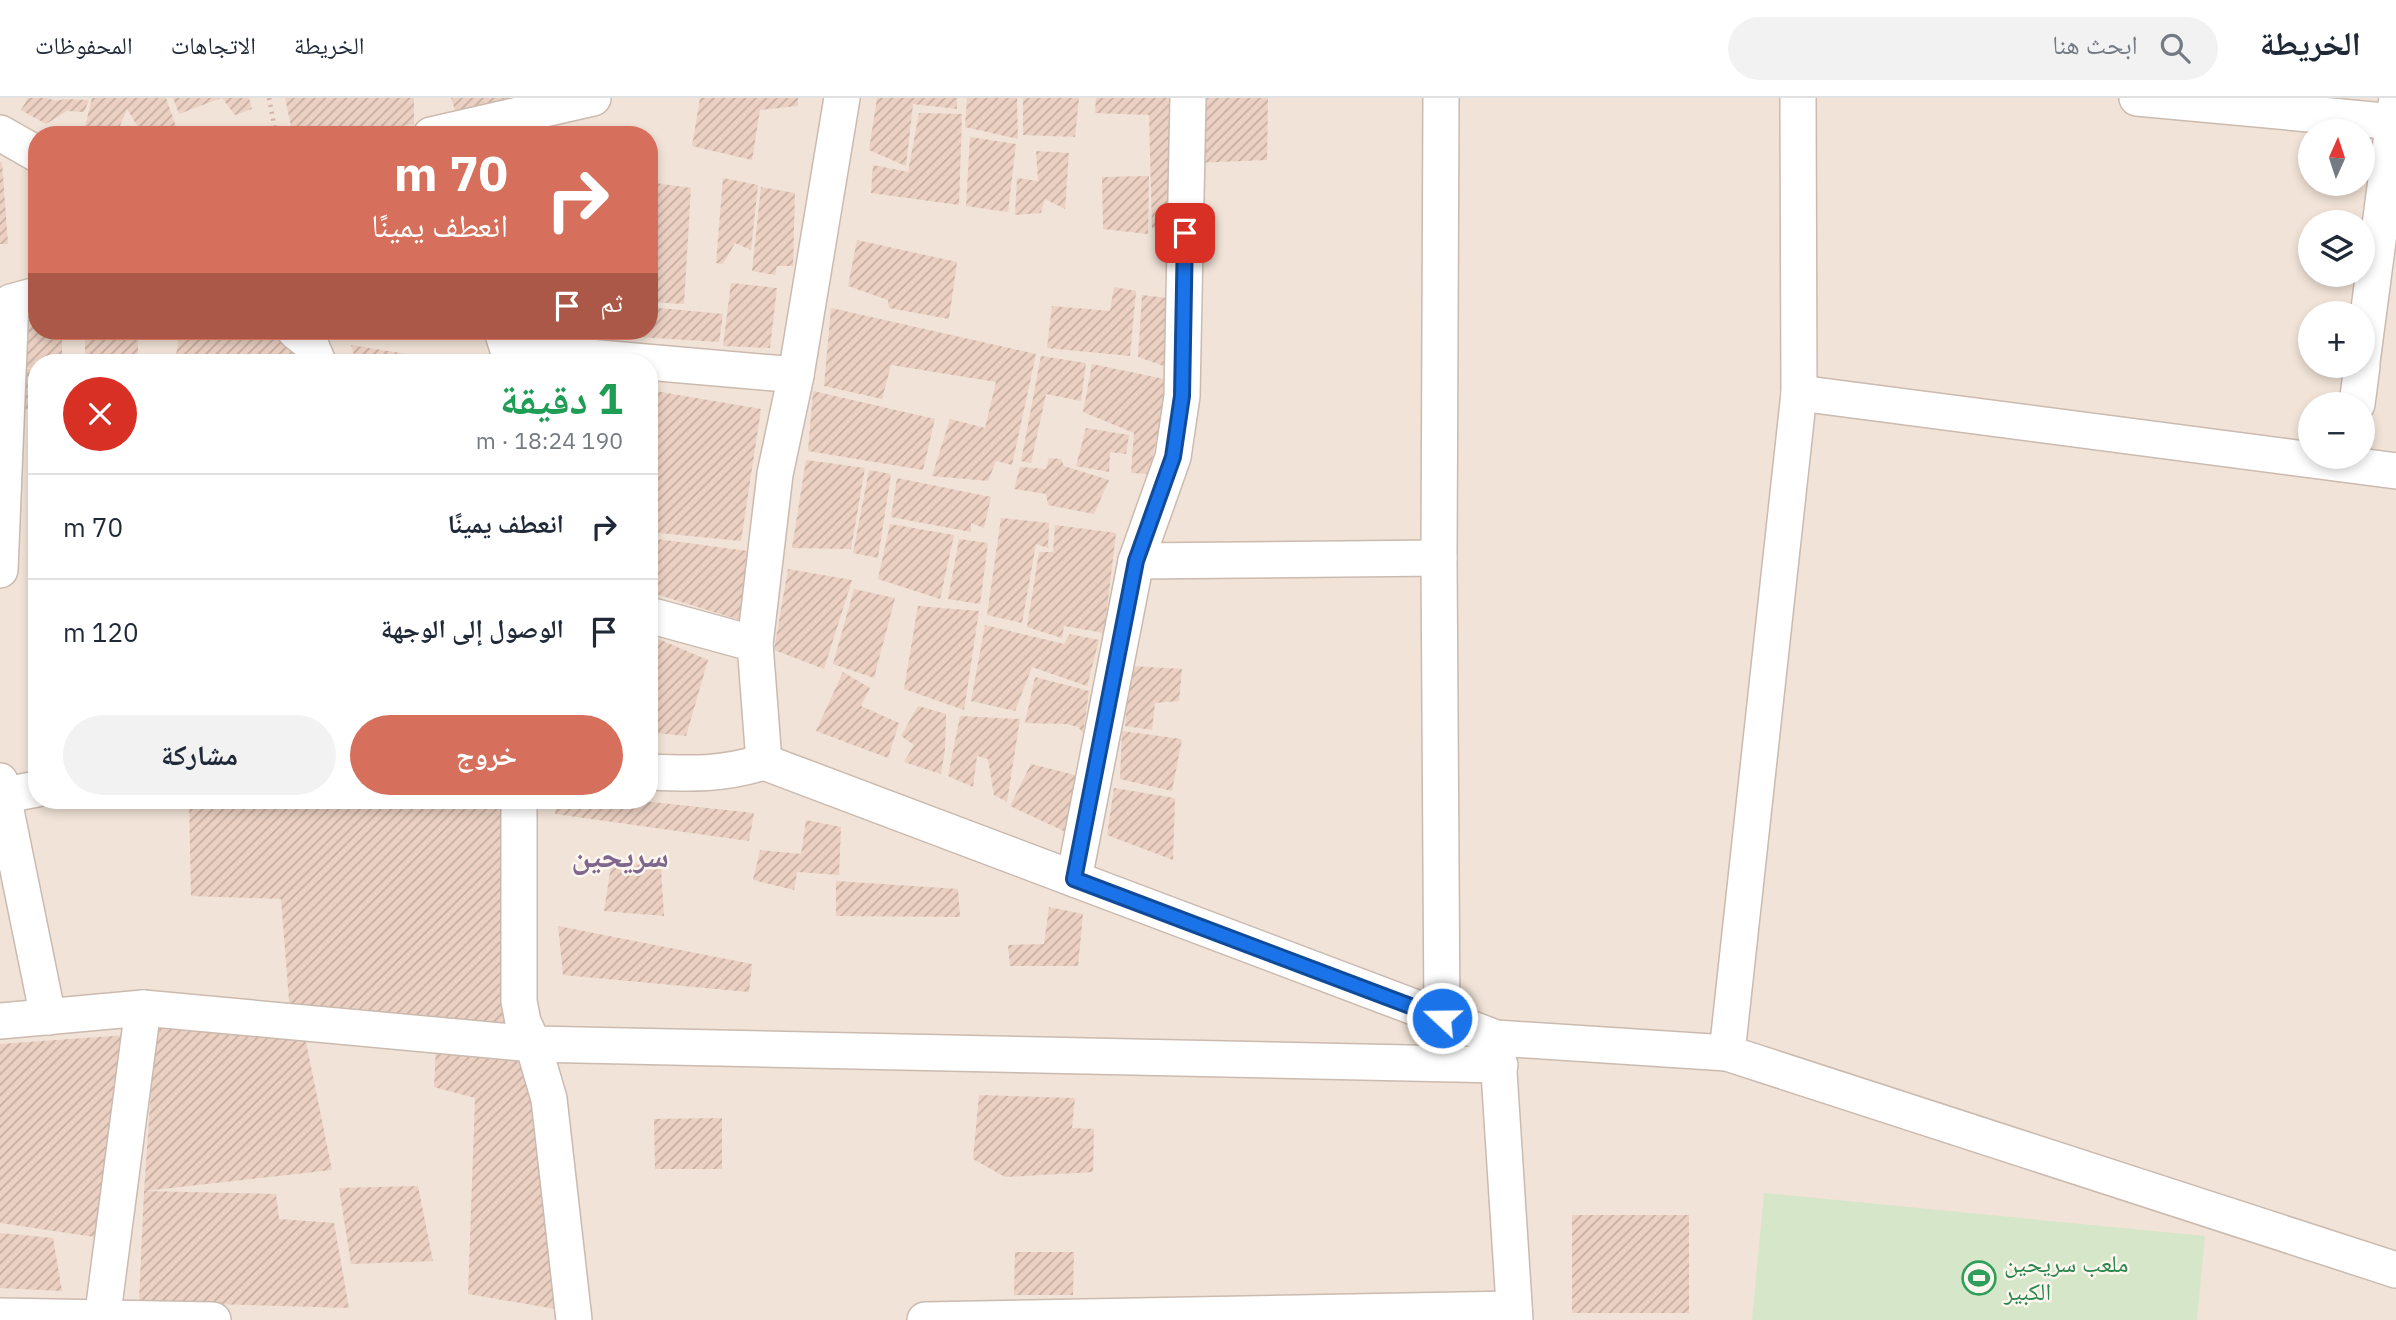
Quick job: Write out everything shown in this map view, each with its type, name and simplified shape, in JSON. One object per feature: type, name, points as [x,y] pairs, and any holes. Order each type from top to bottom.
[{"type":"street","points":[[472,126],[593,98]]},
{"type":"street","points":[[764,762],[755,644],[775,474],[796,375],[842,98]]},
{"type":"street","points":[[1074,879],[1136,561],[1173,457],[1182,396],[1188,98]]},
{"type":"street","points":[[1441,98],[1439,558],[1442,1018]]},
{"type":"street","points":[[1727,1053],[1799,393],[1798,98]]},
{"type":"street","points":[[2137,98],[2395,116],[2370,301]]},
{"type":"street","points":[[0,133],[28,149]]},
{"type":"street","points":[[0,570],[11,302],[28,297]]},
{"type":"street","points":[[505,340],[508,350],[554,354]]},
{"type":"street","points":[[658,363],[796,375]]},
{"type":"street","points":[[1799,393],[2298,455]]},
{"type":"street","points":[[2375,466],[2396,471]]},
{"type":"street","points":[[1136,561],[1439,558]]},
{"type":"street","points":[[658,617],[755,644]]},
{"type":"street","points":[[658,772],[701,774],[735,771],[764,762],[1442,1018],[1498,1051]]},
{"type":"street","points":[[28,790],[1,791],[48,1017]]},
{"type":"street","points":[[519,809],[519,1001],[523,1022],[533,1044],[549,1099],[574,1320]]},
{"type":"street","points":[[0,1021],[143,1008],[533,1044],[1727,1053],[2396,1270]]},
{"type":"street","points":[[103,1319],[143,1008]]},
{"type":"street","points":[[925,1320],[1515,1315],[1498,1051]]},
{"type":"street","points":[[0,1316],[213,1320]]},
{"type":"path","points":[[269,98],[274,126]]},
{"type":"shaded area","points":[[0,98],[2396,98],[2396,1320],[0,1320]]},
{"type":"green space","name":"ملعب سريحين الكبير","points":[[1764,1193],[2205,1236],[2197,1320],[1752,1320]]},
{"type":"building","points":[[28,98],[89,100],[84,112],[67,111],[46,124],[21,110]]},
{"type":"building","points":[[92,98],[166,98],[176,126],[137,126],[127,109],[120,126],[85,126]]},
{"type":"building","points":[[173,98],[221,98],[179,114]]},
{"type":"building","points":[[222,98],[249,98],[252,109],[235,115]]},
{"type":"building","points":[[285,98],[414,98],[414,124],[291,126]]},
{"type":"building","points":[[451,98],[588,98],[457,116]]},
{"type":"building","points":[[700,98],[798,98],[798,106],[760,110],[752,160],[692,146]]},
{"type":"building","points":[[877,98],[957,98],[957,109],[913,104],[906,166],[869,150]]},
{"type":"building","points":[[967,98],[1017,98],[1018,139],[965,127]]},
{"type":"building","points":[[1023,98],[1079,98],[1075,137],[1023,135]]},
{"type":"building","points":[[1096,98],[1182,98],[1185,229],[1152,228],[1149,115],[1095,113]]},
{"type":"building","points":[[1195,98],[1268,98],[1267,160],[1194,163]]},
{"type":"building","points":[[919,113],[962,114],[959,205],[871,193],[873,165],[908,172]]},
{"type":"building","points":[[970,137],[1016,144],[1008,212],[966,206]]},
{"type":"building","points":[[1036,151],[1069,153],[1065,209],[1045,199],[1041,213],[1015,215],[1017,178],[1038,181]]},
{"type":"building","points":[[2,162],[8,244],[0,244]]},
{"type":"building","points":[[1149,176],[1148,234],[1103,229],[1102,177]]},
{"type":"building","points":[[723,178],[758,185],[751,250],[735,243],[723,264],[716,263]]},
{"type":"building","points":[[658,183],[691,188],[684,304],[658,303]]},
{"type":"building","points":[[761,187],[795,193],[793,266],[777,266],[775,275],[752,271]]},
{"type":"building","points":[[857,240],[957,262],[949,319],[889,308],[888,300],[848,286]]},
{"type":"building","points":[[731,283],[777,288],[770,348],[723,346]]},
{"type":"building","points":[[1114,287],[1136,291],[1130,356],[1047,348],[1052,306],[1110,311]]},
{"type":"building","points":[[1142,295],[1176,299],[1175,370],[1138,357]]},
{"type":"building","points":[[658,308],[723,314],[719,342],[658,338]]},
{"type":"building","points":[[831,308],[1036,354],[1012,465],[996,461],[988,481],[932,476],[950,419],[985,428],[996,382],[891,365],[882,399],[824,386]]},
{"type":"building","points":[[28,318],[28,340],[62,340],[62,354],[28,354],[28,368],[16,369],[28,369],[28,409],[20,409],[13,370],[14,344],[27,342],[25,319]]},
{"type":"building","points":[[85,340],[138,340],[138,354],[85,354]]},
{"type":"building","points":[[179,340],[293,340],[297,354],[176,354]]},
{"type":"building","points":[[351,345],[407,354],[354,354]]},
{"type":"building","points":[[1041,356],[1086,363],[1081,401],[1046,394],[1031,463],[1021,461]]},
{"type":"building","points":[[1092,364],[1169,380],[1149,474],[1131,473],[1134,433],[1083,412]]},
{"type":"building","points":[[813,391],[935,419],[923,470],[808,451]]},
{"type":"building","points":[[658,392],[761,409],[741,541],[658,533]]},
{"type":"building","points":[[1086,428],[1129,435],[1126,454],[1110,452],[1109,472],[1076,466]]},
{"type":"building","points":[[1049,458],[1061,459],[1064,466],[1109,480],[1094,514],[1048,505],[1046,494],[1014,489],[1020,467],[1046,469]]},
{"type":"building","points":[[806,460],[865,468],[851,549],[792,548]]},
{"type":"building","points":[[869,470],[891,474],[878,558],[853,553]]},
{"type":"building","points":[[897,478],[991,497],[984,528],[971,523],[971,532],[891,517]]},
{"type":"building","points":[[1001,518],[1049,523],[1048,548],[1036,544],[1022,623],[987,615]]},
{"type":"building","points":[[890,524],[954,535],[940,599],[878,579]]},
{"type":"building","points":[[1055,525],[1116,533],[1104,633],[1064,626],[1062,638],[1027,627],[1039,552],[1053,552]]},
{"type":"building","points":[[658,539],[748,551],[740,620],[658,595]]},
{"type":"building","points":[[959,539],[988,543],[980,604],[948,599]]},
{"type":"building","points":[[788,569],[852,580],[824,669],[774,650]]},
{"type":"building","points":[[854,589],[895,598],[874,678],[833,664]]},
{"type":"building","points":[[918,606],[979,611],[964,710],[904,689]]},
{"type":"building","points":[[985,625],[1064,644],[1070,634],[1099,640],[1087,686],[1032,667],[1015,711],[971,701]]},
{"type":"building","points":[[658,639],[708,660],[686,736],[658,733]]},
{"type":"building","points":[[1130,666],[1182,669],[1179,701],[1155,703],[1152,730],[1125,726]]},
{"type":"building","points":[[843,672],[870,688],[861,706],[899,723],[888,758],[816,731]]},
{"type":"building","points":[[1035,677],[1089,691],[1083,733],[1078,727],[1066,724],[1025,723]]},
{"type":"building","points":[[918,706],[946,714],[941,774],[904,762],[914,745],[901,736]]},
{"type":"building","points":[[960,716],[1020,719],[1007,802],[994,795],[988,759],[977,756],[973,787],[948,776]]},
{"type":"building","points":[[1122,731],[1182,739],[1172,791],[1120,779]]},
{"type":"building","points":[[1031,764],[1087,778],[1072,835],[1010,806]]},
{"type":"building","points":[[1114,788],[1175,798],[1173,860],[1107,835]]},
{"type":"building","points":[[658,803],[754,813],[749,841],[555,814],[556,809],[658,809]]},
{"type":"building","points":[[189,809],[501,809],[512,1027],[290,1013],[281,899],[191,896]]},
{"type":"building","points":[[806,820],[841,827],[839,875],[797,872],[794,890],[753,880],[760,850],[801,854]]},
{"type":"building","points":[[612,860],[661,867],[664,916],[604,911]]},
{"type":"building","points":[[836,881],[958,889],[960,917],[836,916]]},
{"type":"building","points":[[1049,907],[1083,914],[1078,966],[1010,966],[1008,945],[1044,944]]},
{"type":"building","points":[[558,926],[752,964],[749,992],[563,975]]},
{"type":"building","points":[[156,1020],[304,1032],[332,1170],[144,1191]]},
{"type":"building","points":[[127,1035],[95,1237],[0,1223],[0,1044]]},
{"type":"building","points":[[436,1046],[538,1062],[573,1312],[468,1294],[475,1098],[434,1087]]},
{"type":"building","points":[[979,1095],[1075,1098],[1072,1128],[1094,1129],[1093,1172],[1005,1177],[973,1159]]},
{"type":"building","points":[[722,1118],[722,1169],[655,1169],[654,1119]]},
{"type":"building","points":[[418,1186],[433,1261],[351,1264],[339,1188]]},
{"type":"building","points":[[144,1191],[276,1194],[279,1219],[334,1223],[349,1308],[139,1302]]},
{"type":"building","points":[[1572,1215],[1689,1215],[1689,1313],[1572,1313]]},
{"type":"building","points":[[0,1233],[53,1238],[62,1291],[0,1288]]},
{"type":"building","points":[[1015,1252],[1074,1252],[1073,1295],[1014,1295]]},
{"type":"place","name":"ملعب سريحين الكبير","points":[[1979,1278]]},
{"type":"district","name":"سريحين","points":[[620,856]]},
{"type":"route","points":[[1185,233],[1182,396],[1173,457],[1136,561],[1074,879],[1442,1018]]}]
